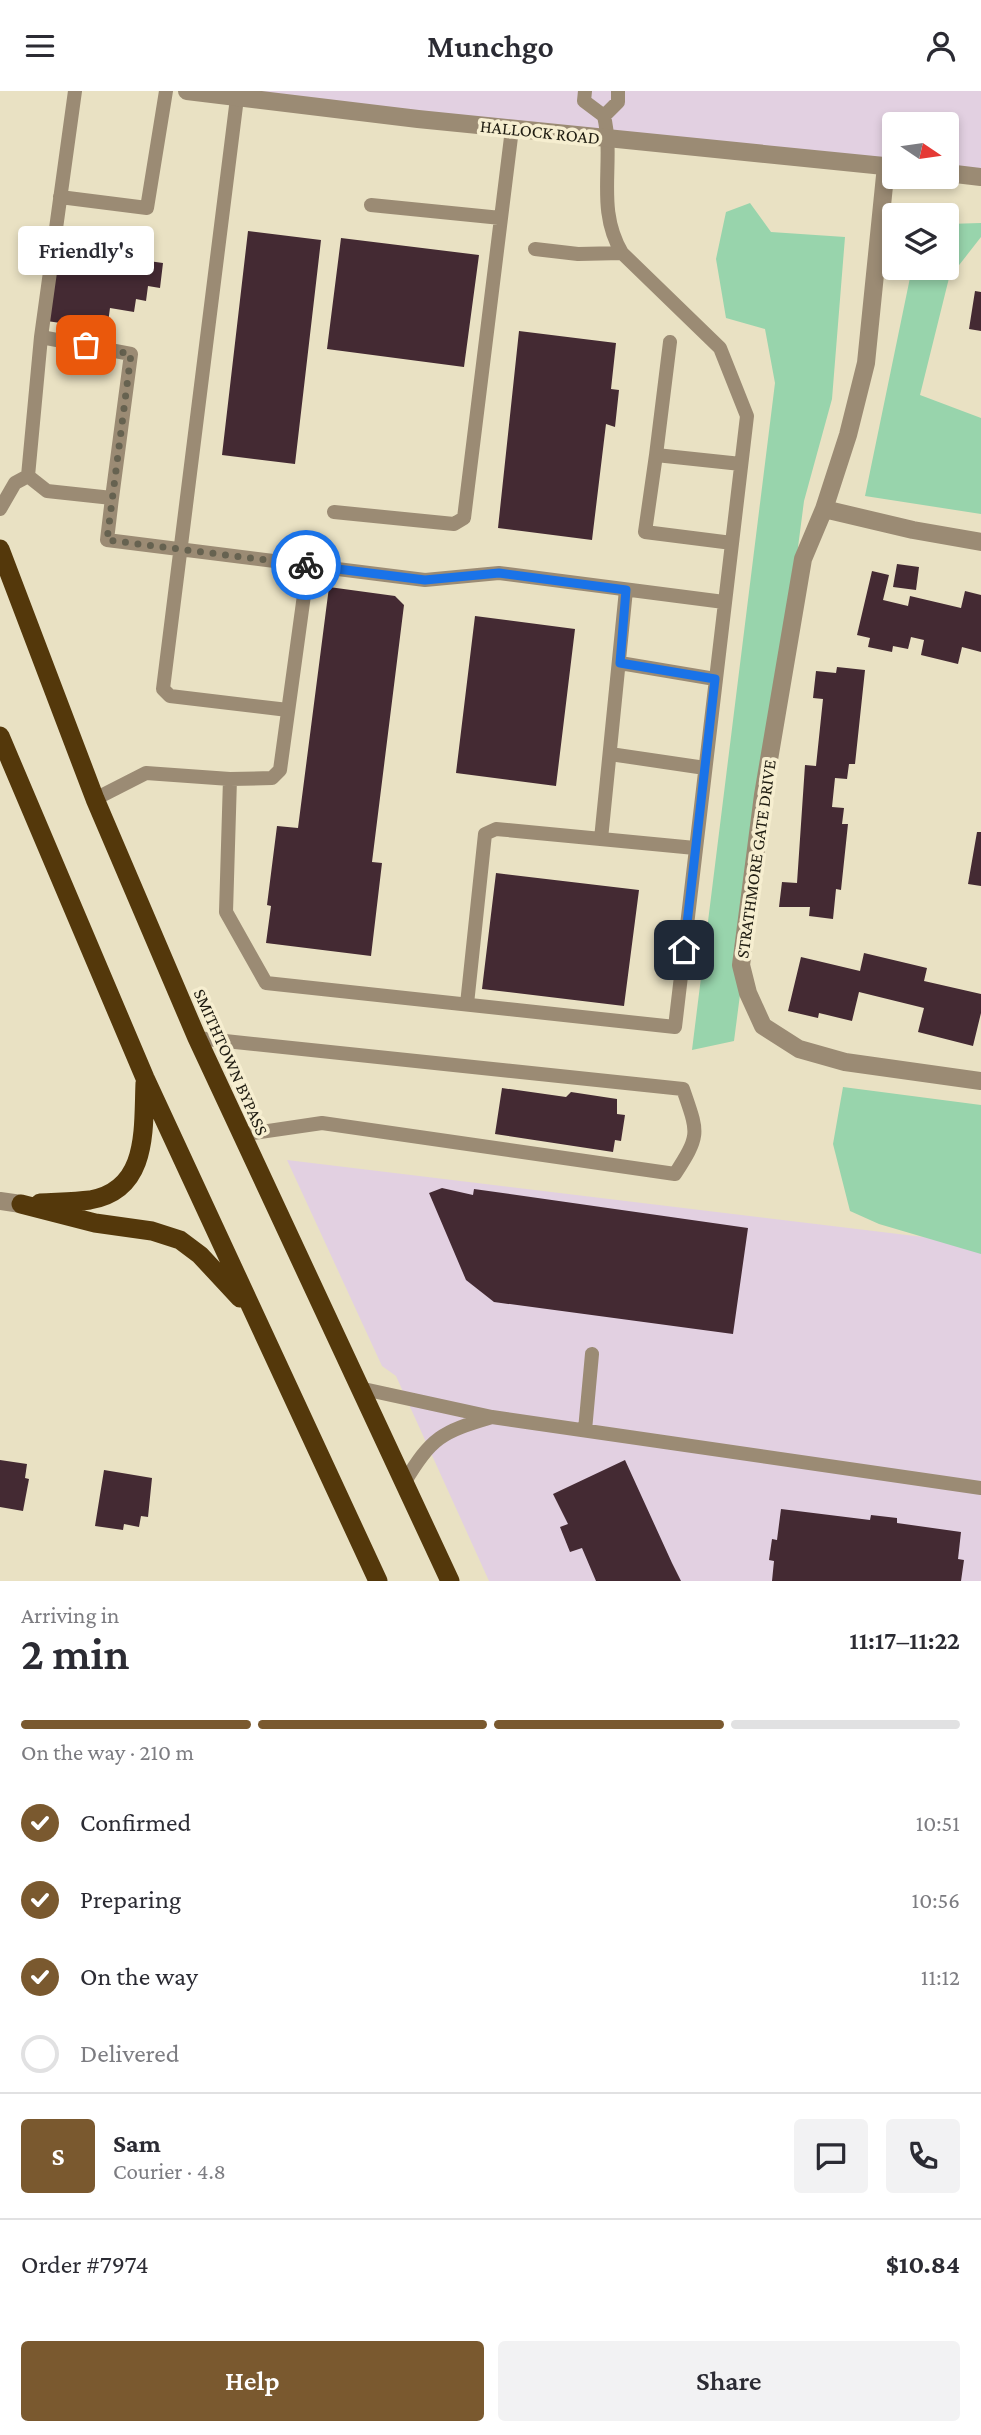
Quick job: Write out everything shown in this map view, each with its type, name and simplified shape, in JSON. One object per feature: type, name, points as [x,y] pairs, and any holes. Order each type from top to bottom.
[{"type":"highway","name":"SMITHTOWN BYPASS","points":[[0,549],[95,799],[197,1038],[450,1581]]},
{"type":"highway","points":[[0,736],[145,1078],[378,1581]]},
{"type":"highway","points":[[21,1204],[90,1200],[116,1190],[126,1181],[141,1157],[145,1078]]},
{"type":"highway","points":[[21,1204],[95,1223],[152,1231],[180,1240],[200,1255],[254,1313]]},
{"type":"street","name":"HALLOCK ROAD","points":[[187,91],[237,97],[301,98],[512,129],[882,166]]},
{"type":"street","points":[[959,174],[981,177]]},
{"type":"street","name":"STRATHMORE GATE DRIVE","points":[[887,189],[866,363],[848,435],[824,509],[803,559],[763,795],[741,965],[748,993],[763,1025],[799,1049],[845,1062],[981,1081]]},
{"type":"street","points":[[824,509],[913,530],[981,541]]},
{"type":"street","points":[[0,1201],[21,1204]]},
{"type":"lane","points":[[28,476],[41,337],[75,91]]},
{"type":"lane","points":[[60,197],[147,208],[166,91]]},
{"type":"lane","points":[[230,779],[226,912],[266,983],[675,1027],[747,416],[720,348],[622,253],[607,220],[609,139],[604,116],[584,101],[585,91]]},
{"type":"lane","points":[[604,116],[618,102],[618,91]]},
{"type":"lane","points":[[237,97],[163,689],[170,696],[288,711]]},
{"type":"lane","points":[[334,512],[454,524],[464,518],[512,129]]},
{"type":"lane","points":[[371,205],[501,218]]},
{"type":"lane","points":[[535,249],[578,254],[622,253]]},
{"type":"lane","points":[[41,337],[131,354],[107,540],[425,580],[499,573],[724,602]]},
{"type":"lane","points":[[670,342],[645,532],[732,543]]},
{"type":"lane","points":[[656,455],[741,464]]},
{"type":"lane","points":[[28,476],[47,491],[112,498]]},
{"type":"lane","points":[[0,509],[15,483],[28,476]]},
{"type":"lane","points":[[95,799],[146,773],[230,779],[272,778],[280,770],[308,566]]},
{"type":"lane","points":[[601,839],[626,590]]},
{"type":"lane","points":[[620,663],[715,679]]},
{"type":"lane","points":[[610,754],[705,768]]},
{"type":"lane","points":[[467,1005],[485,834],[496,829],[695,848]]},
{"type":"lane","points":[[197,1038],[683,1089],[696,1128],[694,1145],[675,1174],[322,1123],[240,1135]]},
{"type":"lane","points":[[585,1430],[592,1354]]},
{"type":"lane","points":[[359,1388],[492,1417],[981,1488]]},
{"type":"lane","points":[[404,1483],[421,1455],[440,1435],[492,1417]]},
{"type":"shaded area","points":[[187,91],[981,91],[981,177],[959,174],[959,112],[882,112],[882,166]]},
{"type":"shaded area","points":[[287,1160],[981,1244],[981,1581],[489,1581],[396,1376],[382,1366]]},
{"type":"green space","points":[[750,203],[771,232],[845,237],[832,399],[804,501],[734,1041],[692,1050],[775,383],[765,329],[726,318],[716,259],[726,212]]},
{"type":"green space","points":[[981,223],[981,237],[959,265],[959,224]]},
{"type":"green space","points":[[910,280],[949,280],[920,395],[981,418],[981,514],[865,496]]},
{"type":"green space","points":[[843,1087],[981,1105],[981,1254],[879,1224],[850,1211],[833,1144]]},
{"type":"building","points":[[85,227],[131,233],[127,258],[163,263],[160,288],[148,286],[146,301],[136,299],[134,312],[110,308],[107,330],[47,321],[58,246],[82,249]]},
{"type":"building","points":[[248,231],[321,240],[295,464],[222,455]]},
{"type":"building","points":[[341,238],[479,255],[464,367],[327,349]]},
{"type":"building","points":[[975,291],[981,292],[981,331],[969,329]]},
{"type":"building","points":[[519,331],[616,343],[611,389],[619,390],[615,427],[606,424],[592,540],[498,528]]},
{"type":"building","points":[[897,564],[919,567],[916,590],[893,587]]},
{"type":"building","points":[[872,571],[889,575],[883,600],[908,606],[910,596],[961,608],[965,591],[981,595],[981,652],[962,647],[958,664],[921,655],[924,640],[911,637],[908,649],[893,646],[892,652],[868,647],[870,638],[857,635]]},
{"type":"building","points":[[329,587],[395,596],[404,605],[372,862],[382,863],[371,956],[266,943],[271,906],[267,905],[277,826],[298,828]]},
{"type":"building","points":[[475,616],[575,629],[556,786],[456,773]]},
{"type":"building","points":[[837,667],[865,670],[855,764],[849,764],[847,779],[835,778],[832,807],[844,808],[842,824],[848,824],[841,890],[836,889],[833,919],[809,916],[810,907],[779,907],[782,882],[797,883],[805,765],[816,766],[823,699],[813,698],[816,671],[836,673]]},
{"type":"building","points":[[977,832],[981,832],[981,886],[968,884]]},
{"type":"building","points":[[496,873],[639,890],[624,1006],[482,989]]},
{"type":"building","points":[[864,953],[927,968],[924,981],[981,994],[981,1013],[973,1046],[918,1032],[924,1008],[859,992],[852,1021],[819,1013],[818,1018],[788,1011],[801,957],[860,971]]},
{"type":"building","points":[[502,1088],[566,1097],[571,1092],[617,1099],[617,1114],[625,1115],[621,1141],[615,1140],[613,1152],[495,1134]]},
{"type":"building","points":[[442,1188],[473,1195],[474,1189],[748,1228],[733,1334],[494,1302],[466,1280],[429,1193]]},
{"type":"building","points":[[0,1460],[27,1464],[25,1478],[29,1479],[23,1511],[0,1507]]},
{"type":"building","points":[[625,1460],[681,1581],[596,1581],[582,1548],[570,1552],[560,1527],[568,1524],[553,1494]]},
{"type":"building","points":[[104,1470],[152,1478],[148,1517],[141,1516],[139,1527],[124,1524],[123,1530],[95,1526]]},
{"type":"building","points":[[781,1509],[870,1520],[871,1515],[897,1518],[897,1523],[961,1532],[958,1559],[964,1560],[961,1581],[772,1581],[774,1561],[769,1560],[772,1539],[777,1540]]},
{"type":"way so far","points":[[86,345],[131,354],[107,540],[306,565]]},
{"type":"place","name":"Friendly's","points":[[86,345]]},
{"type":"route","points":[[306,565],[425,580],[499,573],[626,590],[620,663],[715,679],[684,950]]}]
